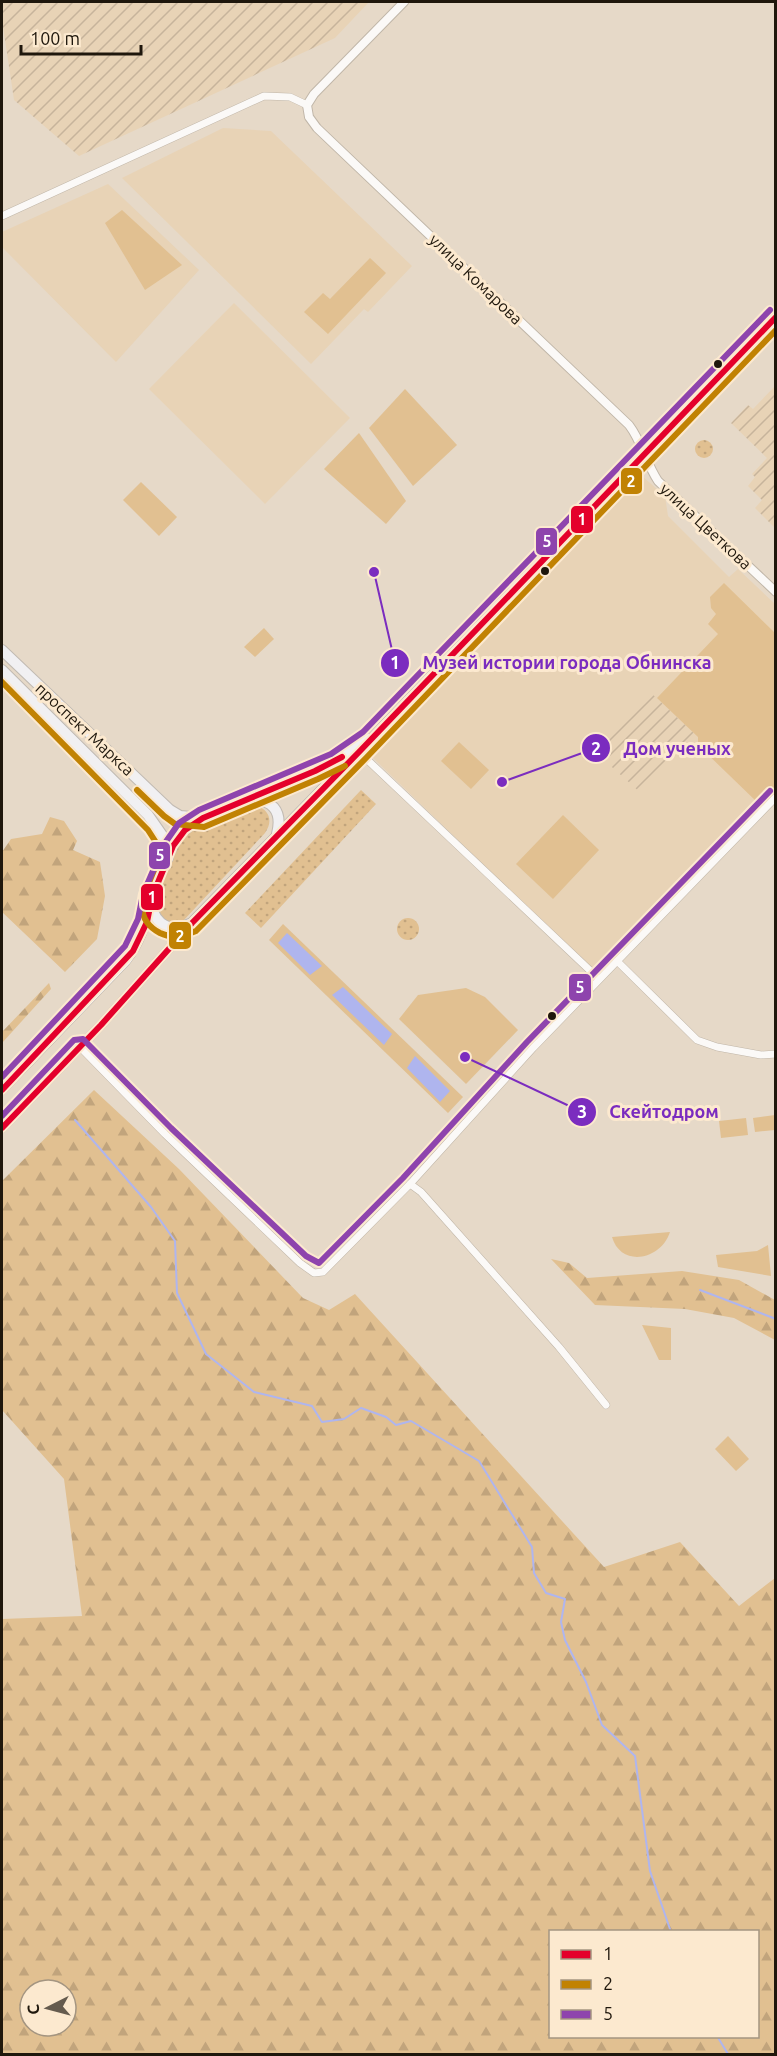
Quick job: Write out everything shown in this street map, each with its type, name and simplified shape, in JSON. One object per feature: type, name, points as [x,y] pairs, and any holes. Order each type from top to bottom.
[{"type":"main road","points":[[2,1128],[80,1047],[192,923],[776,316]]},
{"type":"main road","name":"проспект Маркса","points":[[2,650],[163,802],[180,816],[203,818]]},
{"type":"main road","name":"проспект Маркса","points":[[2,670],[148,815],[164,838],[168,858]]},
{"type":"main road","points":[[2,1090],[126,962],[139,942],[147,922],[152,897],[179,836],[203,818],[335,762],[369,739]]},
{"type":"main road","points":[[245,800],[259,800],[271,804],[280,822],[276,835]]},
{"type":"main road","points":[[148,815],[163,802]]},
{"type":"main road","points":[[152,897],[154,914],[162,923],[180,928],[192,923]]},
{"type":"street","points":[[2,216],[264,96],[290,97],[307,105],[314,94],[404,2]]},
{"type":"street","name":"улица Комарова","points":[[307,105],[309,117],[317,128],[629,425],[639,438],[644,454]]},
{"type":"street","name":"улица Цветкова","points":[[644,454],[658,481],[776,592]]},
{"type":"street","points":[[359,752],[600,979]]},
{"type":"street","points":[[80,1047],[266,1232],[314,1273],[323,1272],[410,1184],[532,1047],[776,797]]},
{"type":"street","points":[[617,961],[697,1040],[717,1047],[761,1055],[776,1054]]},
{"type":"street","points":[[410,1184],[421,1192],[559,1347],[606,1405]]},
{"type":"shaded area","points":[[2,2],[369,2],[335,38],[79,156],[14,100],[2,20]]},
{"type":"shaded area","points":[[223,128],[271,131],[412,266],[368,312],[364,309],[311,364],[122,178]]},
{"type":"shaded area","points":[[108,184],[199,270],[116,362],[2,247],[2,232]]},
{"type":"shaded area","points":[[234,303],[350,418],[265,504],[149,389]]},
{"type":"shaded area","points":[[775,386],[775,528],[755,508],[762,500],[748,486],[755,477],[752,474],[767,458],[731,423],[748,405],[753,409]]},
{"type":"shaded area","points":[[633,476],[642,476],[665,496],[668,516],[729,577],[738,569],[775,604],[775,787],[602,967],[592,970],[368,753],[547,572],[560,554]]},
{"type":"shaded area","points":[[649,691],[698,737],[643,795],[593,750]]},
{"type":"green space","points":[[122,210],[182,265],[145,290],[105,223]]},
{"type":"green space","points":[[370,258],[386,273],[328,334],[304,312],[323,293],[330,299]]},
{"type":"green space","points":[[405,389],[457,445],[413,486],[369,428]]},
{"type":"green space","points":[[359,433],[406,501],[386,524],[324,469]]},
{"type":"green space","points":[[704,440],[710,443],[713,449],[710,455],[704,458],[698,455],[695,449],[698,443]]},
{"type":"green space","points":[[141,482],[177,517],[159,536],[123,500]]},
{"type":"green space","points":[[724,583],[775,633],[775,787],[759,804],[698,745],[698,737],[657,698],[718,634],[708,624],[716,614],[711,608],[710,597]]},
{"type":"green space","points":[[264,628],[274,639],[255,657],[244,647]]},
{"type":"green space","points":[[459,742],[489,770],[471,789],[441,761]]},
{"type":"green space","points":[[361,790],[376,804],[261,928],[245,913]]},
{"type":"green space","points":[[257,806],[265,810],[269,817],[269,825],[265,833],[184,920],[172,923],[160,916],[160,900],[165,877],[180,840],[193,829],[216,818],[240,809]]},
{"type":"green space","points":[[563,815],[599,850],[553,899],[516,864]]},
{"type":"green space","points":[[50,817],[64,821],[77,841],[73,850],[100,862],[105,896],[97,939],[65,972],[2,912],[2,852],[11,839],[42,834]]},
{"type":"green space","points":[[408,918],[416,921],[419,929],[416,937],[408,940],[400,937],[397,929],[400,921]]},
{"type":"green space","points":[[283,924],[463,1097],[448,1113],[269,940]]},
{"type":"green space","points":[[49,983],[51,989],[2,1043],[2,1032]]},
{"type":"green space","points":[[466,988],[485,997],[518,1030],[466,1084],[399,1019],[418,995]]},
{"type":"green space","points":[[94,1090],[179,1169],[303,1298],[329,1310],[355,1294],[604,1567],[680,1542],[739,1606],[775,1578],[775,2054],[2,2054],[2,1619],[82,1616],[64,1479],[2,1410],[2,1181]]},
{"type":"green space","points":[[775,1115],[775,1130],[755,1132],[753,1118]]},
{"type":"green space","points":[[746,1118],[748,1135],[721,1138],[719,1121]]},
{"type":"green space","points":[[670,1232],[658,1249],[641,1257],[624,1253],[617,1247],[612,1237]]},
{"type":"green space","points":[[768,1245],[771,1276],[718,1267],[716,1255],[757,1251]]},
{"type":"green space","points":[[551,1259],[569,1263],[587,1278],[682,1271],[739,1280],[775,1300],[775,1340],[734,1318],[685,1309],[595,1305]]},
{"type":"green space","points":[[642,1325],[671,1328],[671,1360],[659,1360]]},
{"type":"green space","points":[[728,1436],[749,1459],[736,1471],[715,1449]]},
{"type":"water","points":[[287,933],[322,966],[310,975],[278,943]]},
{"type":"water","points":[[343,987],[392,1034],[384,1045],[332,995]]},
{"type":"water","points":[[415,1056],[450,1091],[440,1102],[407,1068]]},
{"type":"waterway","points":[[75,1120],[151,1207],[175,1241],[177,1293],[206,1354],[254,1392],[312,1406],[322,1422],[344,1419],[361,1408],[386,1417],[396,1425],[411,1421],[479,1461],[532,1547],[534,1573],[546,1593],[565,1599],[561,1622],[565,1640],[586,1682],[602,1725],[635,1756],[650,1871],[670,1930]]},
{"type":"waterway","points":[[700,1290],[776,1319]]},
{"type":"waterway","points":[[718,2038],[728,2054]]},
{"type":"transit line","name":"5","points":[[2,1077],[125,946],[138,919],[143,894],[165,843],[179,823],[199,810],[331,754],[363,732],[770,310]]},
{"type":"transit line","name":"1","points":[[2,1128],[101,1025],[192,923],[776,317]]},
{"type":"transit line","name":"2","points":[[2,682],[148,830],[157,844],[159,854],[142,906],[149,925],[169,936],[196,931],[366,758],[776,330]]},
{"type":"transit line","name":"1","points":[[2,1090],[133,951],[147,922],[152,897],[173,846],[185,830],[203,818],[315,771],[342,757]]},
{"type":"transit line","name":"2","points":[[137,790],[175,824],[204,827],[345,766]]},
{"type":"transit line","name":"5","points":[[2,1116],[74,1040],[83,1039],[171,1128],[306,1256],[319,1263],[403,1178],[527,1042],[770,791]]},
{"type":"place","name":"Музей истории города Обнинска","points":[[374,572]]},
{"type":"place","name":"Дом ученых","points":[[502,782]]},
{"type":"place","name":"Скейтодром","points":[[465,1057]]}]
